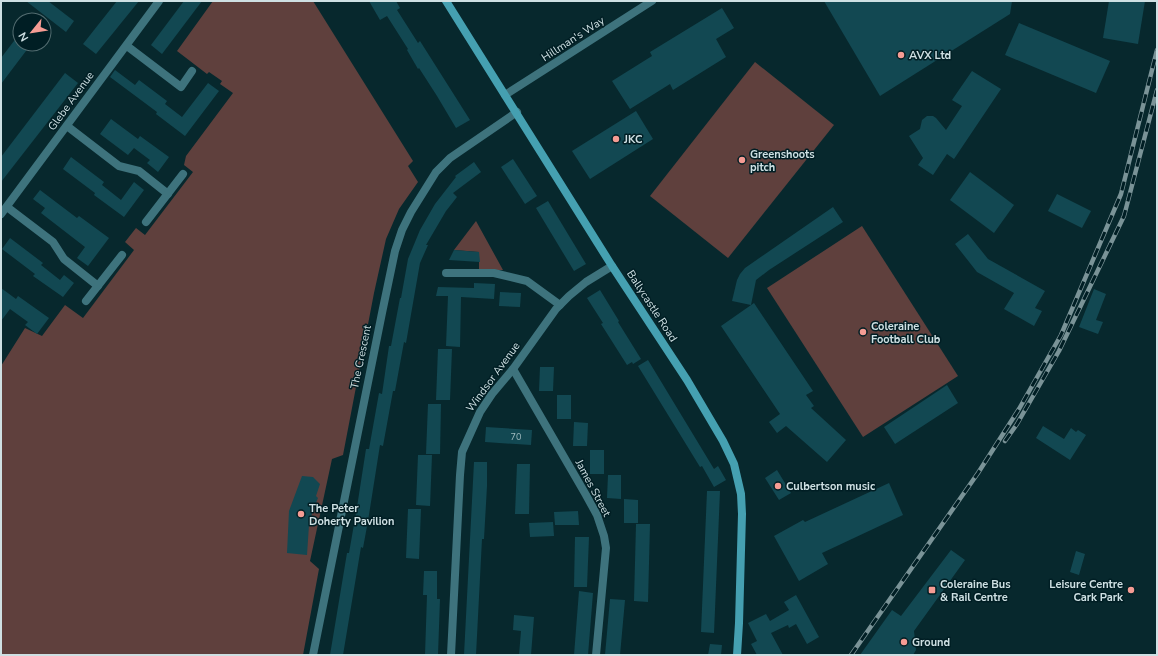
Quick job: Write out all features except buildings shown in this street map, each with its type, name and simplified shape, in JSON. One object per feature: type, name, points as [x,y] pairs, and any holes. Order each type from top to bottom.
[{"type":"main road","name":"Ballycastle Road","points":[[446,1],[517,112],[612,266],[687,380],[723,441],[734,464],[741,494],[742,514],[737,655]]},
{"type":"street","name":"Glebe Avenue","points":[[1,214],[159,1]]},
{"type":"street","name":"Hillman's Way","points":[[505,95],[652,1]]},
{"type":"street","points":[[127,46],[181,86],[192,71]]},
{"type":"street","name":"The Crescent","points":[[313,655],[382,313],[395,251],[402,230],[411,212],[436,172],[450,158],[517,112]]},
{"type":"street","points":[[67,126],[118,166],[139,172],[168,194]]},
{"type":"street","points":[[146,222],[183,174]]},
{"type":"street","points":[[7,207],[52,242],[64,259],[98,286]]},
{"type":"street","points":[[86,302],[122,255]]},
{"type":"street","name":"Windsor Avenue","points":[[451,655],[462,452],[480,412],[492,394],[513,369],[560,305],[586,282],[612,266]]},
{"type":"street","points":[[446,273],[494,273],[527,282],[560,305]]},
{"type":"street","name":"James Street","points":[[513,369],[597,515],[604,536],[606,560],[596,655]]},
{"type":"shaded area","points":[[213,1],[313,1],[413,161],[408,166],[418,182],[399,209],[386,239],[374,293],[343,455],[332,459],[310,561],[319,569],[303,655],[1,655],[1,366],[25,328],[42,336],[65,305],[83,318],[134,250],[125,242],[136,228],[145,235],[193,172],[184,165],[186,156],[233,93],[220,84],[222,81],[209,72],[207,74],[177,51]]},
{"type":"shaded area","name":"Greenshoots pitch","points":[[755,62],[834,125],[728,258],[650,196]]},
{"type":"shaded area","points":[[476,221],[503,270],[479,270],[479,252],[454,250]]},
{"type":"shaded area","name":"Coleraine Football Club","points":[[862,226],[958,376],[863,437],[767,288]]},
{"type":"railway","points":[[851,655],[978,473],[1019,409],[1061,335],[1121,194],[1157,50]]},
{"type":"railway","points":[[1005,441],[1017,424],[1059,351],[1124,216],[1157,90]]},
{"type":"place","name":"AVX Ltd","points":[[901,55]]},
{"type":"place","name":"JKC","points":[[616,139]]},
{"type":"place","name":"Greenshoots pitch","points":[[742,160]]},
{"type":"place","name":"Coleraine Football Club","points":[[863,332]]},
{"type":"place","name":"Culbertson music","points":[[778,486]]},
{"type":"place","name":"The Peter Doherty Pavilion","points":[[301,514]]},
{"type":"place","name":"Coleraine Bus & Rail Centre","points":[[932,590]]},
{"type":"place","name":"Leisure Centre Cark Park","points":[[1131,590]]},
{"type":"place","name":"Ground","points":[[904,642]]}]
